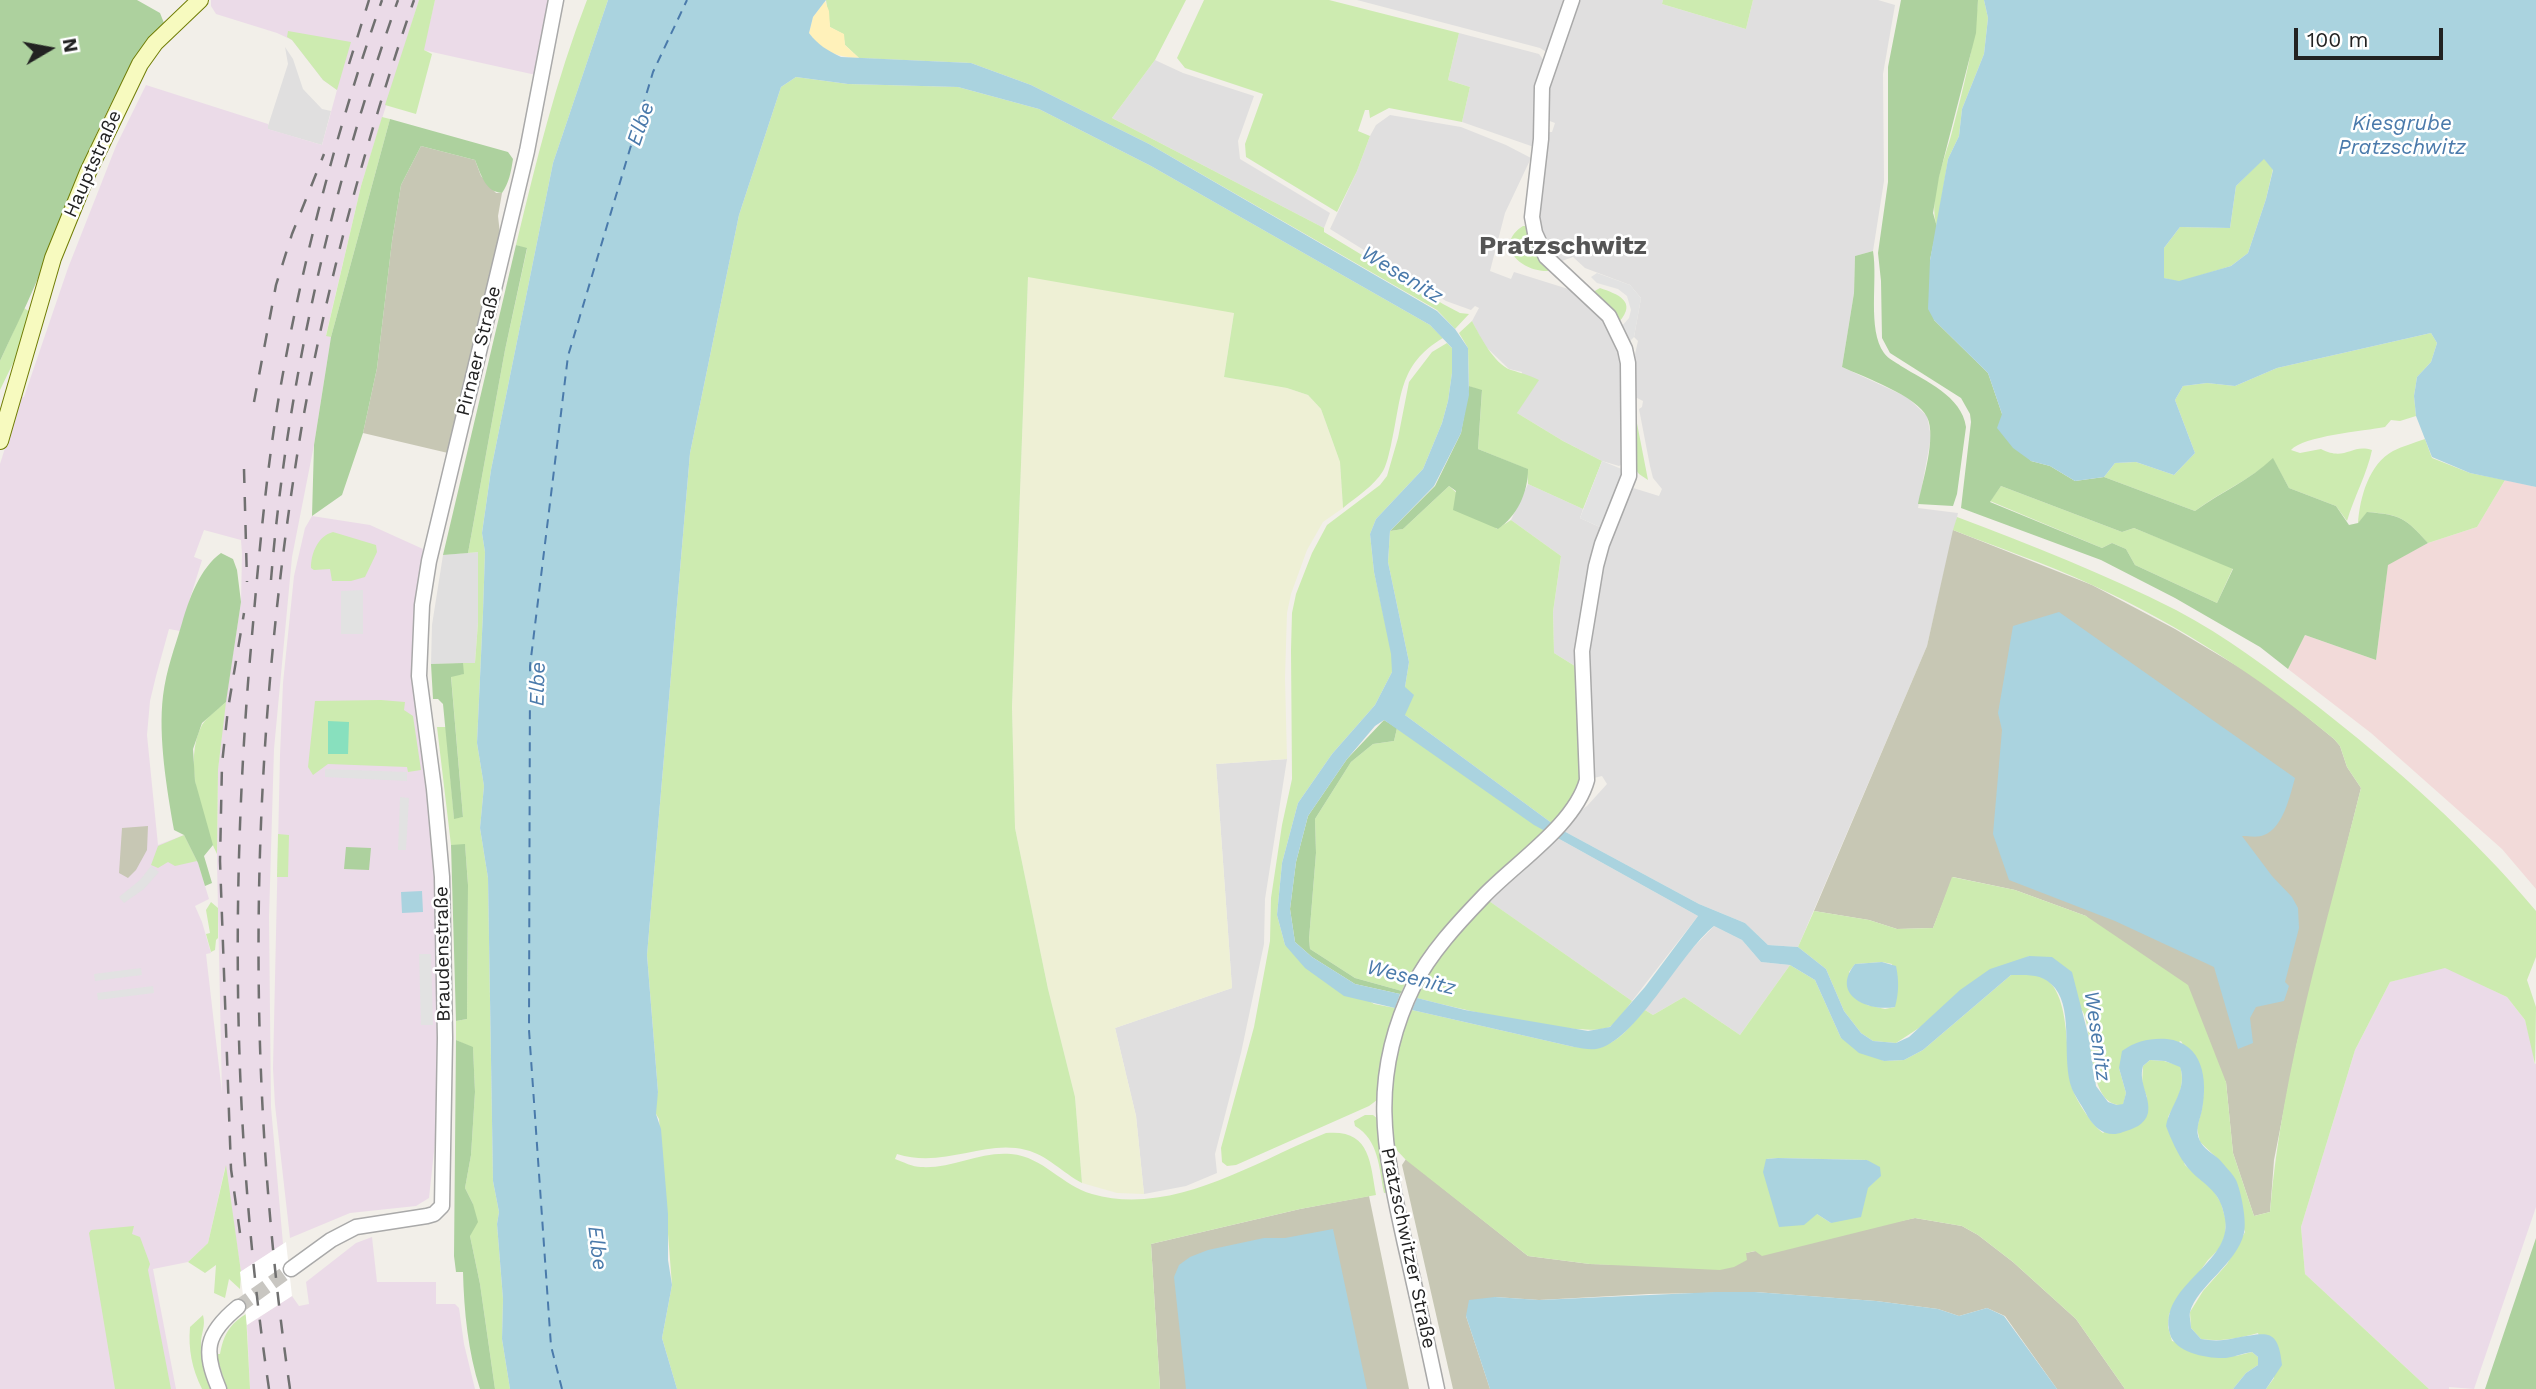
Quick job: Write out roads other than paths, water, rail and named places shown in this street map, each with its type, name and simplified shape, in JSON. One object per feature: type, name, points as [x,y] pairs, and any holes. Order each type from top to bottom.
[{"type":"main road","name":"Hauptstraße","points":[[0,411],[24,352],[66,224],[130,81],[155,43],[200,0]]},
{"type":"main road","name":"Hauptstraße","points":[[0,441],[16,390],[24,352]]},
{"type":"street","name":"Pirnaer Straße","points":[[421,704],[419,640],[429,561],[527,151],[556,0]]},
{"type":"street","name":"Pratzschwitzer Straße","points":[[1437,1389],[1386,1151],[1383,1106],[1390,1047],[1415,984],[1432,956],[1483,897],[1553,830],[1578,802],[1587,780],[1582,651],[1596,566],[1629,475],[1628,363],[1625,349],[1609,316],[1546,257],[1535,233],[1532,217],[1541,139],[1542,87],[1572,0]]},
{"type":"street","name":"Braudenstraße","points":[[291,1269],[343,1232],[368,1224],[427,1216],[442,1206],[445,1038],[442,877],[434,789],[421,704]]},
{"type":"street","points":[[219,1389],[209,1364],[209,1344],[218,1325],[238,1307]]},
{"type":"water","name":"Elbe","points":[[608,0],[826,0],[813,17],[809,33],[819,44],[841,57],[971,63],[1031,85],[1149,144],[1437,311],[1455,329],[1468,348],[1469,395],[1461,433],[1434,486],[1390,531],[1388,562],[1409,662],[1405,687],[1414,695],[1405,715],[1553,824],[1547,832],[1534,825],[1384,720],[1375,726],[1347,759],[1308,816],[1296,862],[1290,909],[1295,942],[1312,957],[1355,984],[1400,994],[1395,1008],[1344,996],[1305,968],[1285,945],[1277,915],[1282,863],[1298,803],[1332,754],[1375,705],[1392,672],[1370,534],[1376,519],[1423,469],[1448,401],[1452,348],[1430,325],[1151,166],[1039,109],[958,87],[848,84],[796,77],[781,87],[739,215],[690,453],[647,955],[658,1092],[656,1114],[661,1129],[668,1214],[668,1260],[672,1285],[662,1338],[677,1389],[510,1389],[502,1339],[503,1299],[497,1224],[499,1212],[493,1181],[488,878],[480,828],[484,786],[477,743],[485,552],[482,533],[491,470],[553,163]]},
{"type":"water","name":"Kiesgrube Pratzschwitz","points":[[1984,0],[2536,0],[2536,487],[2470,473],[2432,457],[2416,416],[2414,396],[2417,377],[2431,362],[2437,343],[2431,333],[2277,368],[2235,386],[2207,383],[2183,386],[2175,400],[2195,453],[2174,475],[2136,462],[2115,463],[2104,477],[2075,481],[2050,466],[2031,461],[2013,448],[1997,428],[2002,414],[1988,373],[1934,320],[1928,309],[1930,260],[1948,159],[1959,136],[1962,109],[1984,54],[1988,18]],"holes":[[[2264,159],[2273,170],[2248,253],[2231,266],[2179,281],[2164,278],[2164,248],[2180,227],[2230,228],[2236,186]]]},
{"type":"water","points":[[2059,612],[2295,778],[2285,811],[2276,826],[2262,836],[2242,836],[2298,908],[2299,928],[2285,982],[2289,986],[2284,1001],[2256,1007],[2250,1018],[2253,1043],[2238,1049],[2214,967],[2115,921],[2009,880],[1993,834],[2002,730],[1998,713],[2013,626]]},
{"type":"water","points":[[1560,829],[1699,904],[1745,923],[1768,945],[1798,947],[1826,969],[1844,1011],[1861,1033],[1873,1041],[1896,1043],[1909,1037],[1960,990],[1990,969],[2029,956],[2052,957],[2072,972],[2089,1038],[2096,1086],[2108,1102],[2123,1104],[2126,1093],[2119,1068],[2122,1051],[2155,1039],[2167,1039],[2188,1047],[2200,1064],[2203,1075],[2204,1098],[2198,1137],[2203,1146],[2219,1159],[2236,1180],[2245,1221],[2244,1233],[2234,1255],[2194,1302],[2190,1314],[2191,1328],[2205,1340],[2263,1334],[2274,1338],[2282,1365],[2266,1389],[2233,1389],[2246,1373],[2258,1365],[2258,1357],[2252,1352],[2226,1358],[2202,1356],[2178,1346],[2170,1334],[2169,1317],[2174,1302],[2218,1249],[2224,1235],[2225,1219],[2219,1200],[2185,1164],[2166,1126],[2182,1083],[2180,1067],[2165,1061],[2150,1060],[2143,1066],[2142,1072],[2148,1101],[2148,1113],[2144,1121],[2135,1128],[2118,1134],[2099,1129],[2088,1117],[2072,1089],[2061,998],[2050,983],[2040,977],[2011,975],[1923,1050],[1904,1060],[1884,1061],[1859,1053],[1841,1038],[1815,980],[1790,965],[1761,962],[1742,940],[1714,926],[1687,956],[1642,1015],[1611,1043],[1596,1049],[1574,1047],[1412,1010],[1417,998],[1465,1010],[1588,1031],[1610,1027],[1645,987],[1698,916],[1554,836]]},
{"type":"water","points":[[422,891],[423,912],[402,913],[401,892]]},
{"type":"water","points":[[1882,962],[1896,966],[1898,986],[1895,1007],[1864,1004],[1850,993],[1847,985],[1848,975],[1855,964]]},
{"type":"water","points":[[1766,1159],[1867,1160],[1880,1167],[1881,1176],[1868,1188],[1861,1217],[1831,1223],[1817,1214],[1804,1225],[1779,1227],[1763,1172]]},
{"type":"water","points":[[1333,1229],[1367,1389],[1186,1389],[1174,1277],[1179,1265],[1208,1250],[1264,1238],[1285,1238]]},
{"type":"water","points":[[1755,1292],[1876,1301],[1938,1309],[1959,1316],[1987,1308],[2004,1316],[2057,1389],[1490,1389],[1466,1316],[1469,1300],[1495,1297],[1539,1300]]},
{"type":"tunnel","points":[[238,1307],[291,1269]]},
{"type":"railway","points":[[349,64],[369,0]]},
{"type":"railway","points":[[269,1389],[248,1210],[239,1030],[239,850],[249,670],[269,464],[298,295],[350,97],[382,0]]},
{"type":"railway","points":[[271,580],[288,432],[316,286],[353,141],[398,0]]},
{"type":"railway","points":[[290,1389],[275,1270],[265,1150],[260,1030],[259,910],[271,669],[301,431],[322,322],[364,159],[414,0]]},
{"type":"railway","points":[[254,402],[276,285],[292,234],[324,154]]},
{"type":"railway","points":[[244,469],[247,582]]},
{"type":"railway","points":[[240,1233],[231,1169],[220,861],[222,764],[244,613]]},
{"type":"district","name":"Pratzschwitz","points":[[1563,246]]},
{"type":"water label","name":"Wesenitz","points":[[1402,275]]},
{"type":"water label","name":"Wesenitz","points":[[1411,978]]},
{"type":"water label","name":"Wesenitz","points":[[2097,1036]]}]
